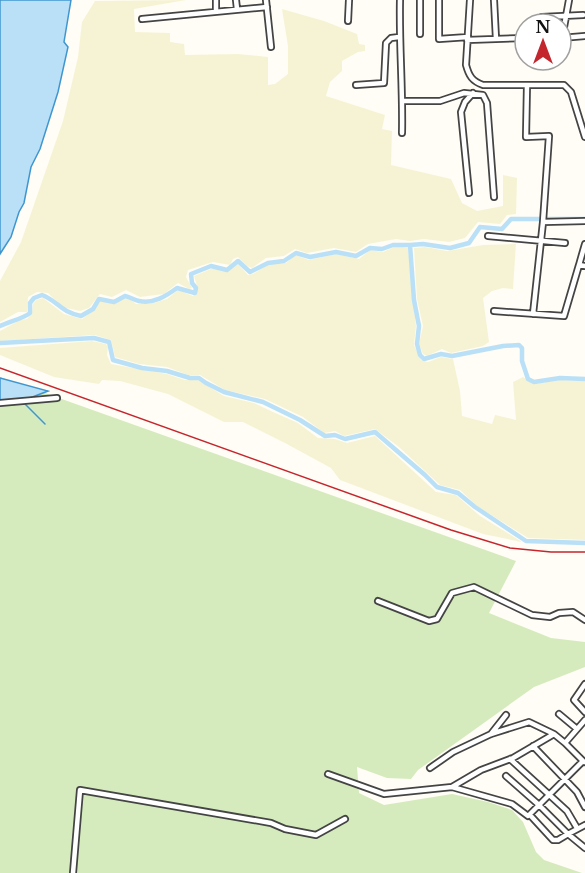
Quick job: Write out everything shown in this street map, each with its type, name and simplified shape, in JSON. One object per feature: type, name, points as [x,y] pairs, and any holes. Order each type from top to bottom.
[{"type":"street","points":[[216,0],[216,11]]},
{"type":"street","points":[[236,0],[237,9]]},
{"type":"street","points":[[266,0],[271,47]]},
{"type":"street","points":[[348,21],[349,0]]},
{"type":"street","points":[[400,0],[402,133]]},
{"type":"street","points":[[420,0],[420,34]]},
{"type":"street","points":[[439,0],[439,39],[513,38]]},
{"type":"street","points":[[470,0],[466,64],[468,74],[474,81],[483,85],[564,85],[571,92],[585,137]]},
{"type":"street","points":[[494,0],[496,39]]},
{"type":"street","points":[[142,19],[267,7]]},
{"type":"street","points":[[573,16],[584,15]]},
{"type":"street","points":[[356,85],[384,83],[386,43],[392,38],[399,37]]},
{"type":"street","points":[[527,85],[526,137],[549,136],[533,314]]},
{"type":"street","points":[[403,100],[440,101],[461,93],[483,95],[487,103],[494,197]]},
{"type":"street","points":[[469,193],[461,107],[473,93]]},
{"type":"street","points":[[543,222],[585,221]]},
{"type":"street","points":[[488,236],[565,243]]},
{"type":"street","points":[[494,311],[564,316],[585,244]]},
{"type":"street","points":[[579,265],[585,266]]},
{"type":"street","points":[[0,403],[57,399]]},
{"type":"street","points":[[378,601],[429,621],[437,619],[452,593],[474,587],[532,615],[550,617],[559,613],[573,612],[585,620]]},
{"type":"street","points":[[585,684],[574,700],[585,712]]},
{"type":"street","points":[[559,714],[577,729]]},
{"type":"street","points":[[491,735],[506,715]]},
{"type":"street","points":[[565,743],[585,720]]},
{"type":"street","points":[[328,774],[384,794],[452,787],[512,804],[528,816],[563,779],[584,762],[554,734],[529,722],[491,735],[453,752],[430,768]]},
{"type":"street","points":[[452,787],[481,770],[510,759],[554,734]]},
{"type":"street","points":[[533,746],[577,792],[585,807]]},
{"type":"street","points":[[510,759],[567,811],[577,828]]},
{"type":"street","points":[[506,776],[585,848]]},
{"type":"street","points":[[73,873],[80,790],[271,823],[285,829],[316,835],[345,819]]},
{"type":"street","points":[[530,814],[553,840],[558,840],[585,825]]},
{"type":"shaded area","points":[[186,0],[134,9],[135,32],[170,33],[170,42],[184,44],[185,55],[238,54],[268,57],[268,85],[275,84],[288,74],[288,46],[282,9],[324,21],[357,34],[359,44],[365,45],[365,51],[358,52],[342,61],[342,71],[330,82],[326,96],[385,115],[382,129],[392,131],[391,165],[451,179],[462,203],[477,211],[503,206],[503,175],[517,178],[516,214],[507,215],[500,224],[478,222],[465,238],[449,242],[396,239],[368,244],[356,252],[334,248],[307,253],[295,249],[284,256],[266,258],[252,268],[238,257],[233,259],[230,265],[213,262],[188,270],[186,277],[192,288],[189,289],[178,283],[164,294],[140,297],[126,290],[112,297],[100,294],[89,308],[80,311],[62,307],[48,293],[37,292],[28,297],[27,312],[18,312],[0,322],[0,281],[21,242],[63,121],[78,57],[82,22],[95,1]]},
{"type":"shaded area","points":[[516,244],[513,289],[503,288],[492,291],[483,298],[489,342],[483,346],[451,353],[442,349],[427,356],[423,354],[419,344],[423,326],[417,299],[414,248],[425,247],[447,251],[483,245]]},
{"type":"shaded area","points":[[396,246],[408,248],[416,326],[414,345],[421,360],[428,362],[441,357],[453,359],[460,391],[462,416],[492,424],[495,415],[516,420],[513,382],[523,377],[534,384],[560,380],[585,381],[585,540],[528,538],[477,506],[460,490],[440,485],[399,447],[375,429],[344,436],[335,431],[324,433],[303,417],[265,399],[225,390],[200,375],[188,375],[167,367],[139,364],[115,357],[111,340],[95,335],[0,341],[0,331],[20,320],[27,319],[32,313],[36,300],[43,298],[64,314],[82,319],[101,301],[115,304],[120,299],[129,298],[136,304],[154,303],[167,299],[178,290],[193,296],[198,289],[194,276],[213,268],[228,272],[237,263],[248,275],[269,264],[286,263],[295,255],[309,260],[336,254],[359,259],[370,250],[383,252]]},
{"type":"shaded area","points":[[92,341],[106,344],[111,364],[167,374],[185,380],[198,380],[224,396],[254,403],[298,423],[318,438],[335,439],[347,443],[375,436],[436,492],[456,495],[480,516],[522,542],[483,534],[340,480],[331,468],[243,422],[224,422],[168,394],[120,381],[102,380],[99,384],[54,377],[0,355],[0,348]]},
{"type":"green space","points":[[0,377],[516,561],[489,613],[551,638],[585,642],[585,667],[534,687],[418,770],[411,779],[387,778],[357,767],[359,793],[384,805],[452,794],[512,810],[523,822],[536,852],[544,860],[582,873],[0,873]]},
{"type":"water","points":[[0,0],[71,0],[64,42],[68,47],[58,92],[40,149],[31,167],[24,203],[11,237],[0,254]]},
{"type":"water","points":[[0,378],[48,391],[22,401],[0,402]]},
{"type":"waterway","points":[[410,245],[423,244],[450,248],[469,243],[480,227],[502,229],[511,219],[585,219]]},
{"type":"waterway","points":[[0,326],[28,315],[30,303],[34,298],[42,295],[68,312],[81,316],[93,309],[99,299],[114,302],[125,296],[139,301],[150,301],[177,288],[195,293],[196,288],[192,283],[191,274],[211,266],[227,270],[238,261],[250,272],[268,263],[284,261],[296,253],[310,257],[336,252],[356,256],[370,248],[382,249],[393,245],[410,245],[414,300],[419,326],[417,344],[420,355],[424,359],[441,354],[452,356],[519,345],[522,348],[522,361],[528,379],[534,382],[560,378],[585,379]]},
{"type":"waterway","points":[[0,343],[94,338],[109,342],[113,360],[142,368],[199,378],[224,392],[263,402],[300,420],[325,436],[335,435],[345,439],[375,432],[437,487],[458,493],[526,541],[585,543]]},
{"type":"waterway","points":[[24,403],[45,424]]},
{"type":"railway","points":[[0,368],[451,530],[510,548],[551,552],[585,552]]}]
